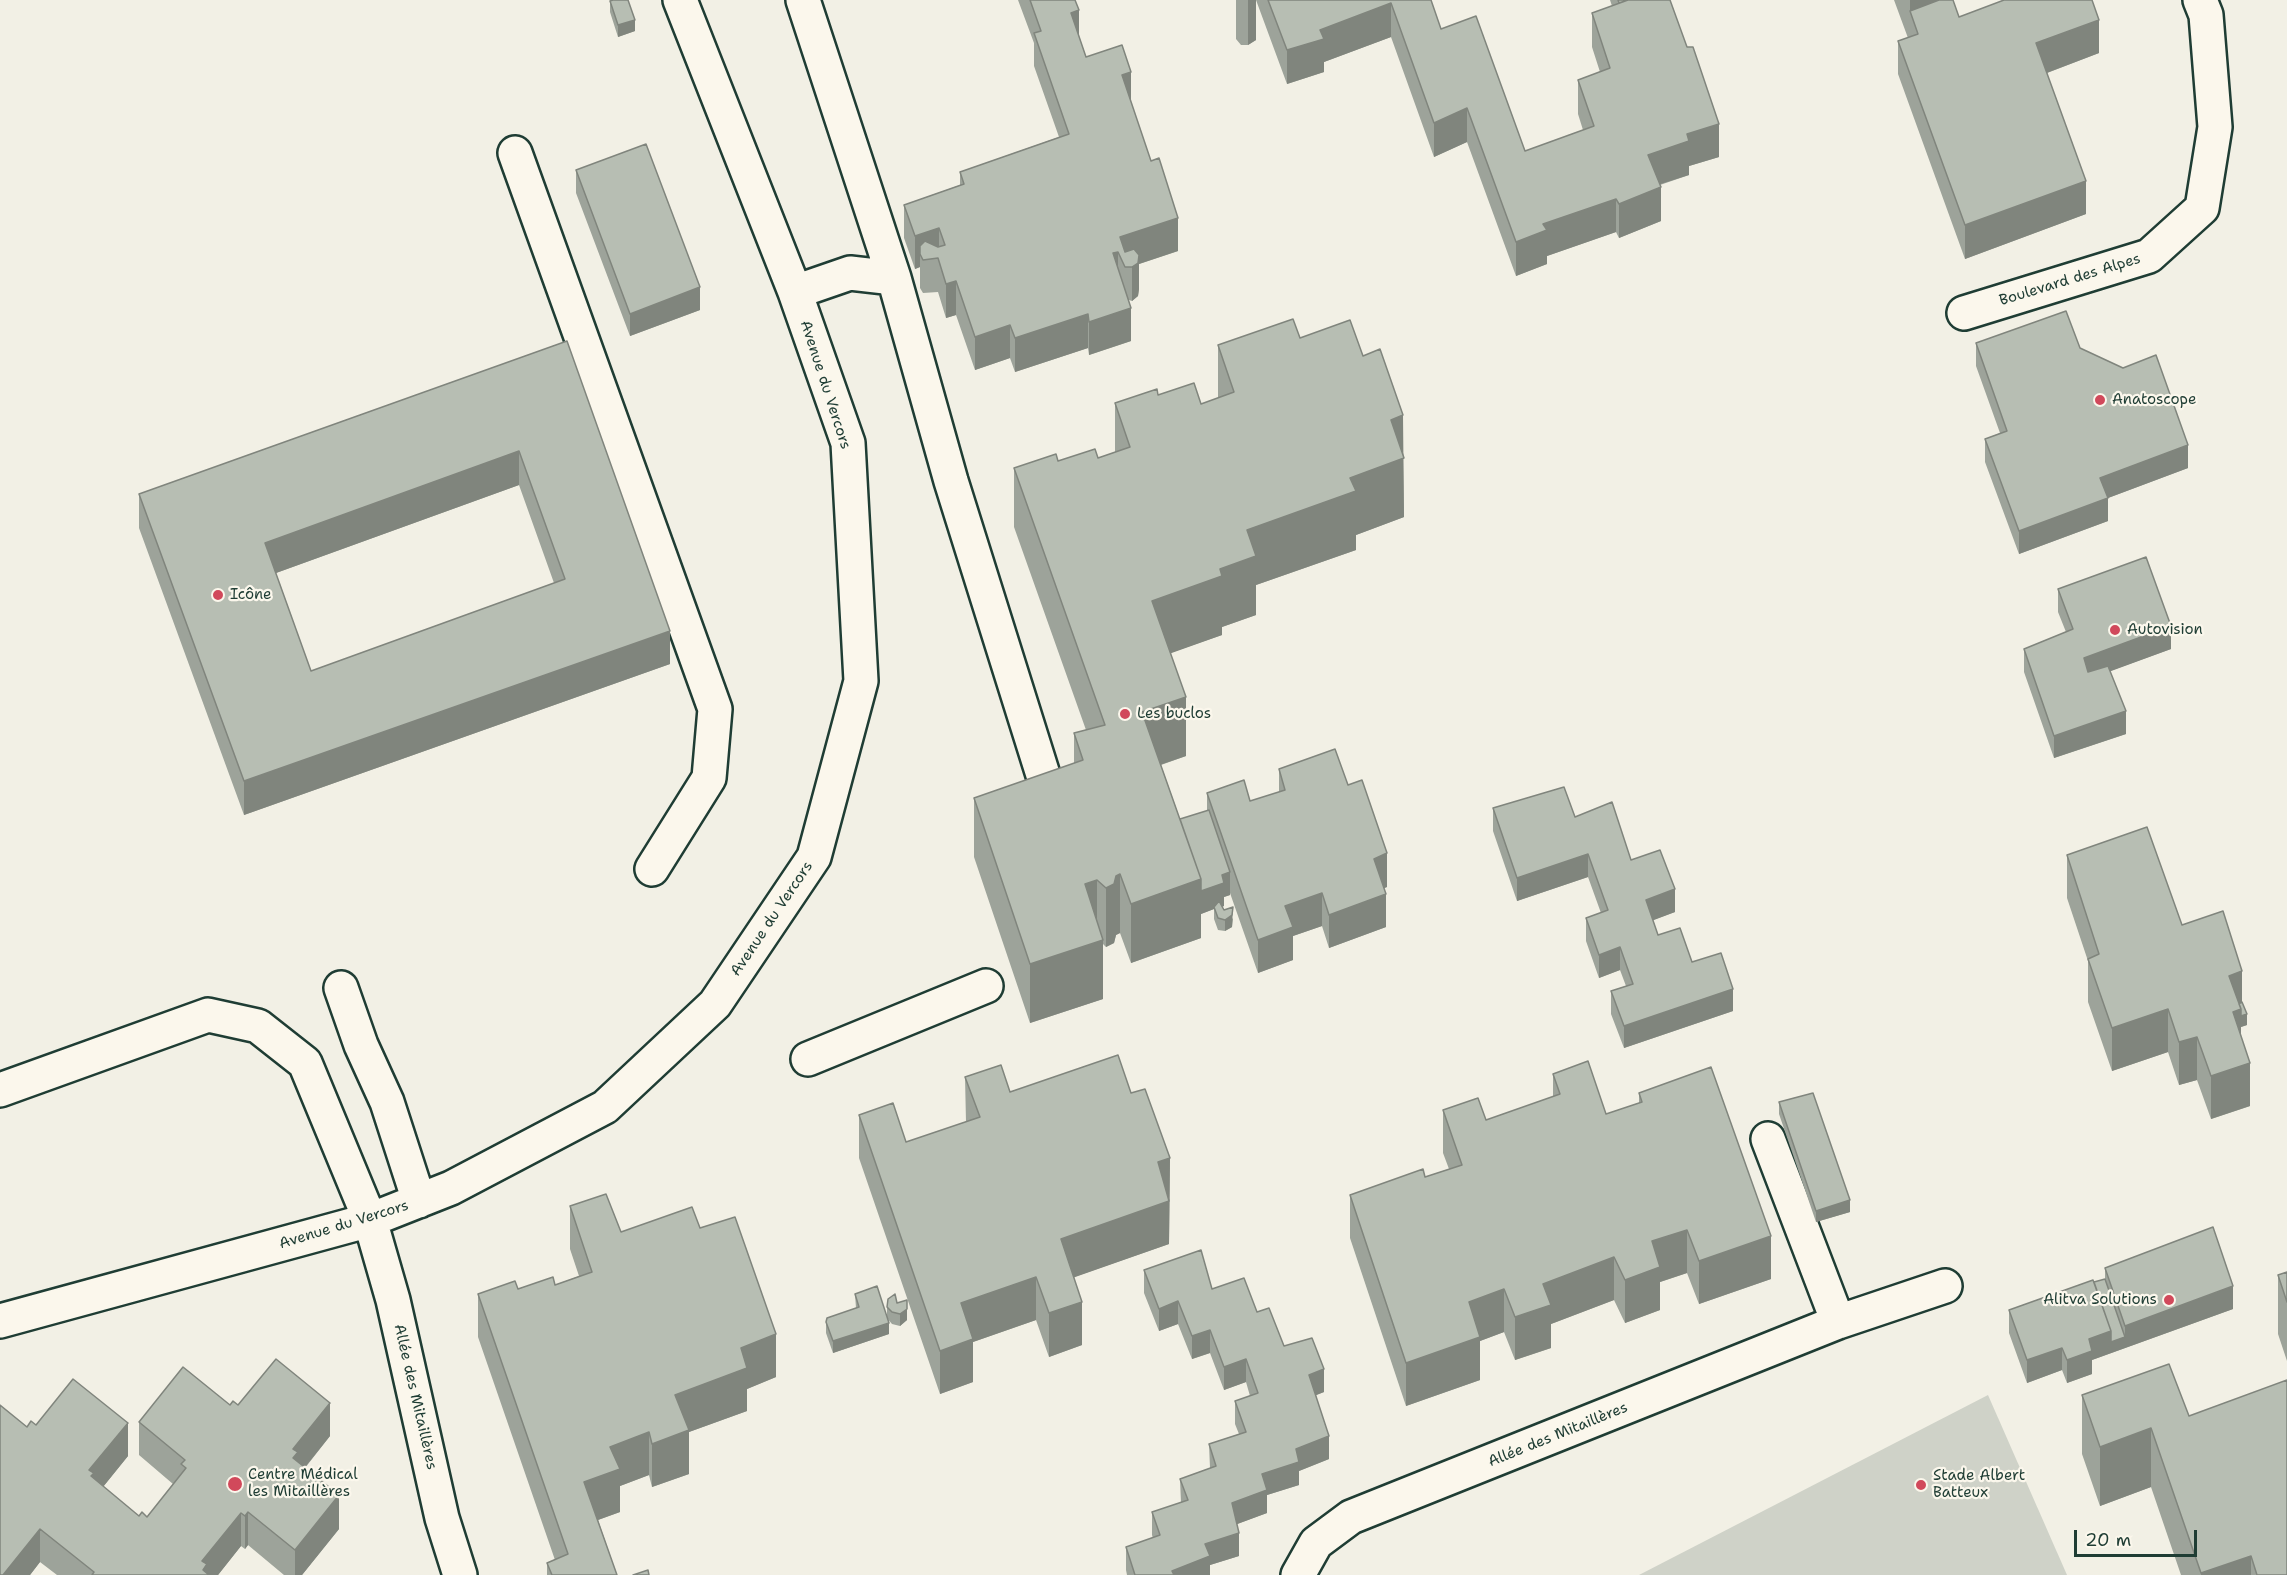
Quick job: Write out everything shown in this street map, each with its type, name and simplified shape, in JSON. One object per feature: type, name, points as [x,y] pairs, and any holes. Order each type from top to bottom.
[{"type":"street","name":"Avenue du Vercors","points":[[0,1321],[370,1220],[451,1188],[605,1107],[715,1004],[814,857],[861,681],[848,443],[795,292],[680,0]]},
{"type":"street","points":[[803,0],[894,278],[951,481],[1044,778]]},
{"type":"street","name":"Boulevard des Alpes","points":[[1964,313],[2149,256],[2202,208],[2215,127],[2206,15],[2200,0]]},
{"type":"street","points":[[515,153],[715,709],[709,778],[652,869]]},
{"type":"street","points":[[795,292],[850,273],[894,278]]},
{"type":"street","points":[[808,1059],[986,986]]},
{"type":"street","points":[[341,988],[362,1045],[387,1102],[419,1201]]},
{"type":"street","name":"Allée des Mitaillères","points":[[0,1090],[208,1015],[258,1026],[305,1063],[370,1220],[393,1300],[442,1518],[460,1575]]},
{"type":"street","points":[[1768,1139],[1838,1322]]},
{"type":"street","name":"Allée des Mitaillères","points":[[1298,1575],[1316,1543],[1351,1517],[1838,1322],[1946,1286]]},
{"type":"shaded area","name":"Stade Albert Batteux","points":[[1988,1395],[2067,1575],[1639,1575]]},
{"type":"building","points":[[628,0],[635,20],[618,25],[610,1]]},
{"type":"building","points":[[1030,0],[1075,0],[1079,10],[1071,13],[1086,57],[1122,45],[1131,72],[1122,75],[1151,161],[1159,158],[1178,218],[1120,237],[1125,252],[1134,249],[1139,255],[1138,263],[1132,267],[1125,267],[1118,252],[1113,253],[1131,308],[1089,322],[1088,314],[1015,338],[1010,325],[975,337],[956,281],[946,284],[938,258],[923,260],[920,254],[920,246],[925,241],[938,247],[945,245],[939,228],[915,236],[904,205],[964,184],[960,172],[1069,134],[1034,33],[1041,31]]},
{"type":"building","points":[[1268,0],[1431,0],[1441,29],[1476,16],[1525,151],[1594,126],[1578,80],[1610,68],[1592,13],[1628,0],[1670,0],[1687,47],[1693,47],[1719,124],[1687,134],[1689,141],[1648,155],[1661,187],[1619,204],[1616,199],[1543,224],[1547,230],[1516,242],[1467,108],[1434,123],[1391,3],[1320,30],[1324,39],[1287,50]]},
{"type":"building","points":[[1939,0],[1953,0],[1959,17],[2004,0],[2092,0],[2099,20],[2036,43],[2086,181],[1965,225],[1898,41],[1918,34],[1910,11]]},
{"type":"building","points":[[646,144],[700,287],[630,314],[576,170]]},
{"type":"building","points":[[2066,311],[2080,348],[2123,368],[2156,355],[2188,445],[2100,478],[2108,498],[2019,531],[1985,439],[2007,431],[1976,343]]},
{"type":"building","name":"Les buclos","points":[[1293,319],[1300,338],[1350,320],[1363,356],[1380,349],[1403,415],[1391,420],[1404,458],[1350,478],[1356,491],[1247,530],[1256,556],[1220,569],[1222,576],[1152,601],[1186,697],[1142,712],[1201,879],[1131,904],[1120,874],[1116,876],[1114,884],[1106,888],[1097,880],[1085,884],[1103,940],[1030,964],[974,798],[1083,760],[1074,733],[1105,725],[1014,468],[1056,454],[1058,461],[1095,449],[1098,458],[1130,447],[1115,403],[1157,389],[1158,395],[1194,383],[1201,404],[1234,392],[1218,345]]},
{"type":"building","name":"Icône","points":[[567,341],[670,631],[244,781],[139,494]],"holes":[[[519,451],[565,579],[311,671],[265,543]]]},
{"type":"building","points":[[2146,557],[2171,626],[2084,658],[2088,672],[2108,666],[2126,711],[2054,736],[2024,649],[2073,629],[2058,589]]},
{"type":"building","points":[[1335,749],[1348,785],[1362,780],[1387,853],[1374,859],[1386,894],[1329,915],[1322,893],[1285,906],[1293,927],[1258,940],[1207,793],[1244,780],[1250,801],[1285,790],[1279,769]]},
{"type":"building","points":[[1564,787],[1575,817],[1612,802],[1631,860],[1660,850],[1675,889],[1646,900],[1658,935],[1680,928],[1692,962],[1721,953],[1733,989],[1624,1026],[1611,991],[1633,984],[1620,947],[1599,955],[1586,918],[1608,910],[1588,854],[1517,878],[1493,808]]},
{"type":"building","points":[[1209,810],[1230,872],[1222,875],[1224,883],[1201,891],[1201,879],[1180,819]]},
{"type":"building","points":[[2147,827],[2182,925],[2223,911],[2242,971],[2229,976],[2241,1009],[2233,1012],[2250,1063],[2211,1076],[2197,1037],[2179,1042],[2168,1009],[2112,1028],[2088,959],[2099,954],[2067,855]]},
{"type":"building","points":[[1219,901],[1224,910],[1233,907],[1232,915],[1225,920],[1218,918],[1214,907]]},
{"type":"building","points":[[2242,1002],[2247,1014],[2241,1016],[2239,1004]]},
{"type":"building","points":[[1118,1055],[1131,1093],[1145,1089],[1170,1158],[1158,1162],[1169,1201],[1061,1239],[1082,1302],[1049,1313],[1036,1277],[961,1303],[973,1339],[940,1351],[859,1115],[893,1103],[906,1142],[980,1117],[965,1077],[1001,1065],[1010,1092]]},
{"type":"building","points":[[1588,1061],[1606,1114],[1642,1102],[1639,1093],[1711,1067],[1771,1236],[1699,1261],[1687,1230],[1652,1241],[1660,1267],[1625,1280],[1614,1257],[1543,1284],[1551,1305],[1515,1317],[1504,1289],[1469,1302],[1480,1337],[1406,1363],[1350,1195],[1423,1169],[1425,1177],[1462,1165],[1443,1110],[1478,1098],[1486,1120],[1560,1094],[1553,1074]]},
{"type":"building","points":[[1813,1093],[1850,1200],[1816,1211],[1779,1102]]},
{"type":"building","points":[[606,1194],[621,1232],[692,1207],[700,1228],[735,1217],[776,1334],[741,1348],[747,1368],[675,1395],[689,1430],[652,1444],[649,1432],[610,1447],[620,1469],[584,1482],[617,1575],[552,1575],[547,1563],[568,1554],[478,1294],[515,1281],[518,1289],[553,1277],[555,1285],[592,1272],[570,1206]]},
{"type":"building","name":"Alitva Solutions","points":[[2213,1227],[2233,1286],[2125,1326],[2105,1268]]},
{"type":"building","points":[[1201,1250],[1212,1289],[1244,1278],[1257,1312],[1269,1308],[1284,1346],[1312,1338],[1324,1369],[1309,1375],[1329,1436],[1296,1449],[1299,1462],[1262,1474],[1267,1490],[1232,1503],[1239,1533],[1205,1544],[1210,1556],[1172,1571],[1174,1575],[1135,1575],[1126,1547],[1160,1535],[1152,1512],[1188,1500],[1180,1479],[1216,1466],[1209,1444],[1246,1432],[1235,1401],[1258,1393],[1246,1359],[1224,1367],[1210,1330],[1192,1336],[1178,1301],[1159,1309],[1144,1270]]},
{"type":"building","points":[[2287,1272],[2287,1302],[2278,1275]]},
{"type":"building","points":[[2105,1279],[2125,1337],[2111,1342],[2111,1331],[2094,1282]]},
{"type":"building","points":[[2093,1280],[2111,1331],[2089,1339],[2092,1351],[2067,1360],[2062,1348],[2027,1360],[2009,1310]]},
{"type":"building","points":[[877,1286],[889,1323],[833,1341],[826,1322],[827,1318],[859,1307],[855,1294]]},
{"type":"building","points":[[895,1294],[897,1303],[907,1300],[907,1309],[900,1314],[892,1312],[887,1307],[888,1299]]},
{"type":"building","name":"Centre Médical les Mitaillères","points":[[276,1359],[330,1403],[293,1449],[298,1452],[293,1458],[339,1495],[295,1550],[248,1512],[245,1516],[241,1513],[202,1561],[207,1564],[203,1570],[209,1575],[92,1575],[94,1572],[40,1529],[3,1575],[0,1575],[0,1405],[27,1427],[31,1421],[36,1425],[73,1379],[128,1423],[89,1470],[94,1473],[91,1476],[139,1516],[142,1512],[147,1517],[186,1468],[181,1464],[185,1460],[139,1422],[183,1367],[230,1405],[233,1401],[238,1405]]},
{"type":"building","points":[[2169,1364],[2189,1416],[2287,1380],[2287,1575],[2257,1575],[2251,1556],[2201,1573],[2151,1428],[2100,1447],[2082,1395]]},
{"type":"building","points":[[648,1570],[649,1575],[633,1575]]},
{"type":"place","name":"Anatoscope","points":[[2100,400]]},
{"type":"place","name":"Icône","points":[[218,595]]},
{"type":"place","name":"Autovision","points":[[2115,630]]},
{"type":"place","name":"Les buclos","points":[[1125,714]]},
{"type":"place","name":"Alitva Solutions","points":[[2169,1300]]},
{"type":"place","name":"Centre Médical les Mitaillères","points":[[235,1484]]},
{"type":"place","name":"Stade Albert Batteux","points":[[1921,1485]]}]
